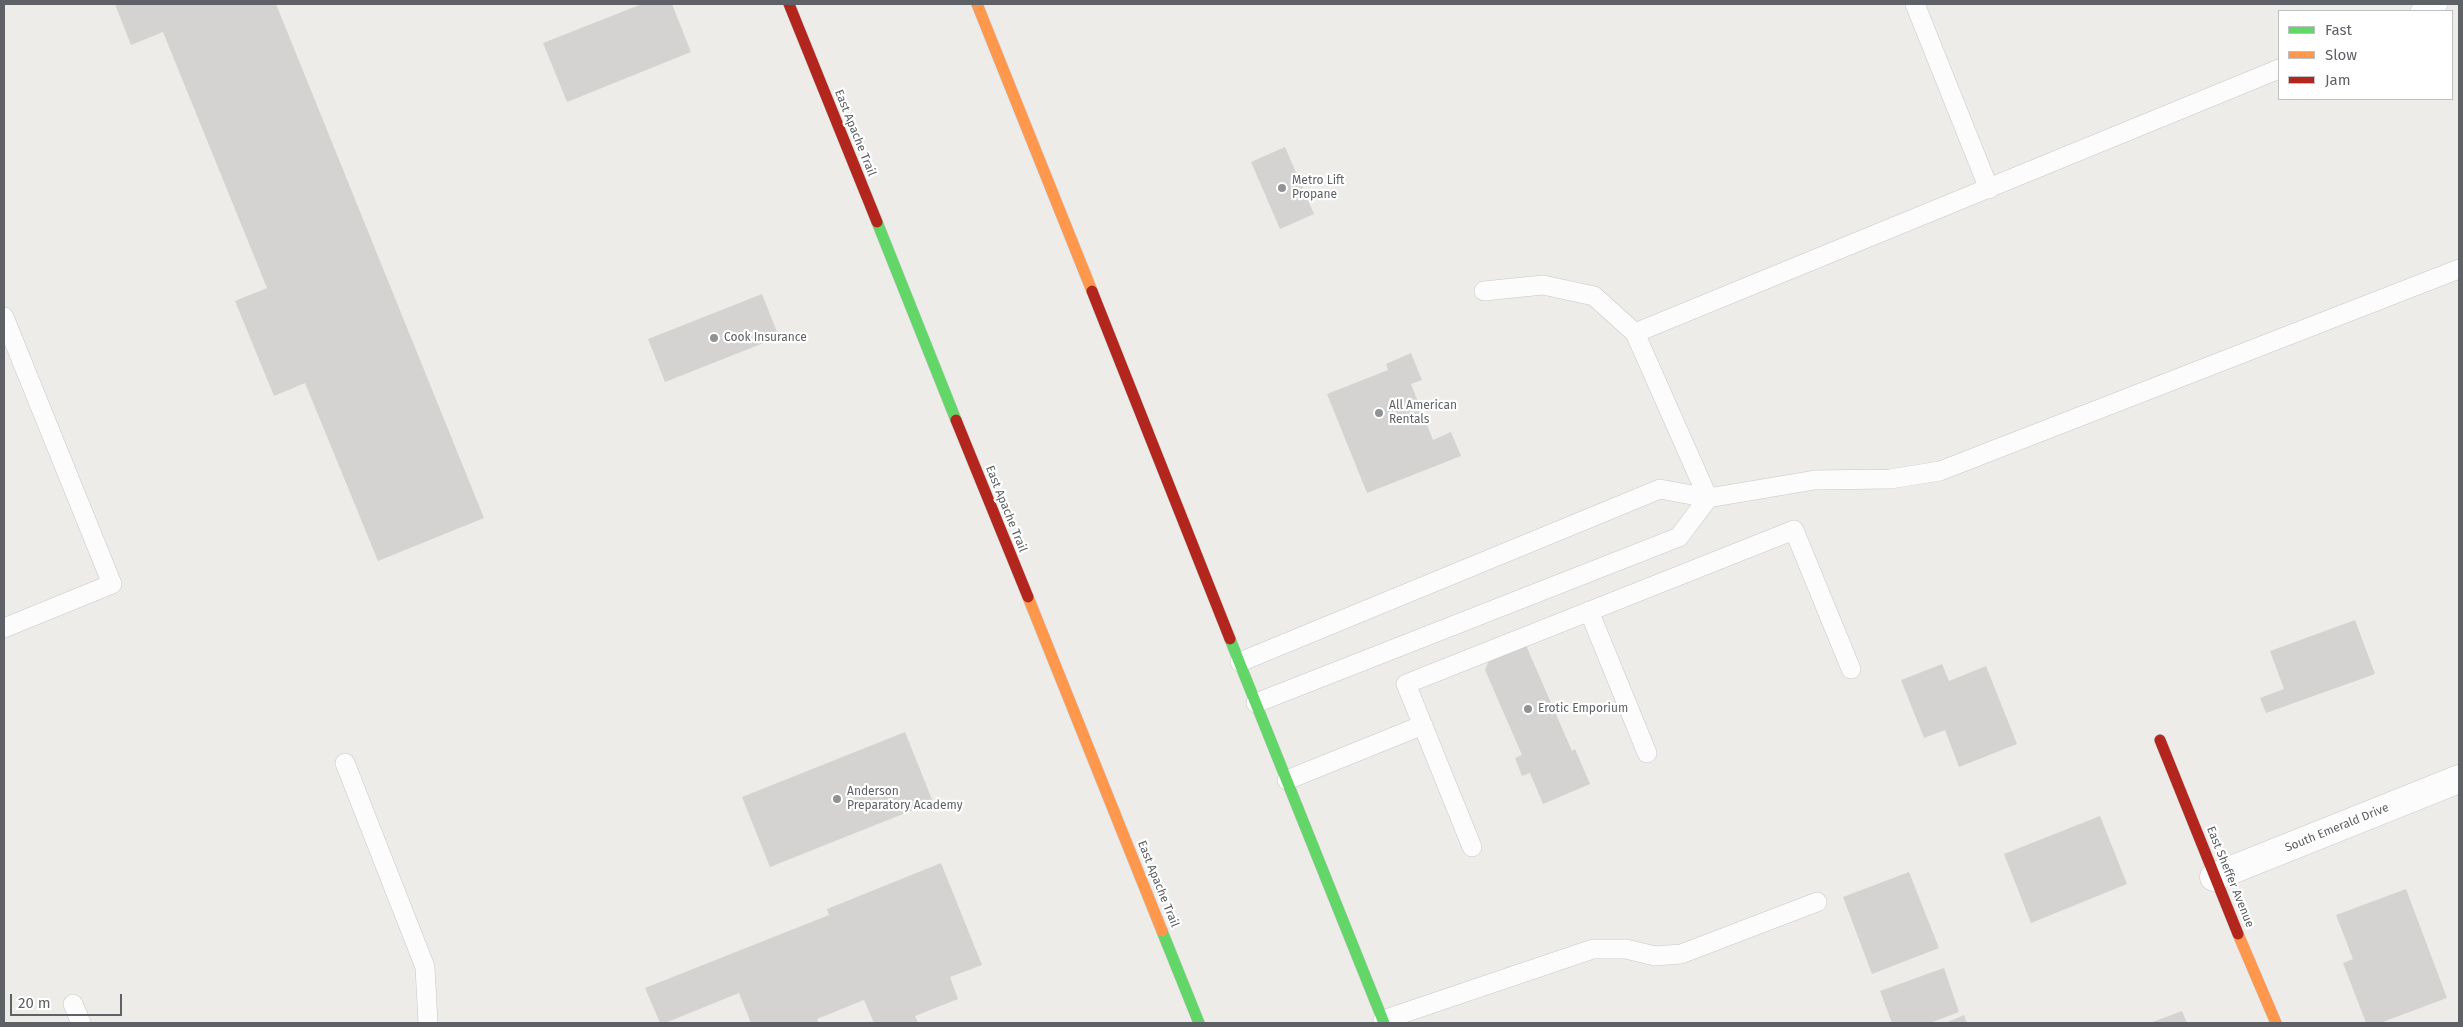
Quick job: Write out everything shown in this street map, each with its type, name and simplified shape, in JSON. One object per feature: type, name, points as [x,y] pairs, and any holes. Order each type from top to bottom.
[{"type":"main road","name":"East Apache Trail","points":[[789,4],[1200,1023]]},
{"type":"main road","points":[[977,4],[1384,1022]]},
{"type":"main road","name":"East Sheffer Avenue","points":[[2160,740],[2214,877],[2276,1023]]},
{"type":"street","name":"South Emerald Drive","points":[[2214,877],[2459,779]]},
{"type":"lane","points":[[1915,4],[1989,189]]},
{"type":"lane","points":[[2423,10],[2438,4]]},
{"type":"lane","points":[[1635,333],[2278,69]]},
{"type":"lane","points":[[1240,662],[1660,489],[1708,498],[1815,480],[1890,478],[1940,472],[2459,269]]},
{"type":"lane","points":[[1484,291],[1543,285],[1594,296],[1635,333],[1708,498]]},
{"type":"lane","points":[[4,317],[112,584],[4,628]]},
{"type":"lane","points":[[1256,703],[1679,537],[1708,498]]},
{"type":"lane","points":[[1472,847],[1406,684],[1794,530],[1851,670]]},
{"type":"lane","points":[[1589,611],[1647,752]]},
{"type":"lane","points":[[1287,780],[1423,725]]},
{"type":"lane","points":[[344,763],[425,968],[428,1023]]},
{"type":"lane","points":[[1384,1022],[1593,949],[1626,949],[1655,956],[1681,954],[1817,902]]},
{"type":"lane","points":[[72,1004],[81,1023]]},
{"type":"building","points":[[115,4],[276,4],[484,518],[378,561],[305,383],[274,396],[235,301],[267,288],[163,32],[131,45]]},
{"type":"building","points":[[642,4],[672,4],[691,52],[567,102],[543,43]]},
{"type":"building","name":"Metro Lift Propane","points":[[1285,147],[1314,214],[1280,229],[1251,162]]},
{"type":"building","name":"Cook Insurance","points":[[762,294],[779,337],[665,382],[648,339]]},
{"type":"building","name":"All American Rentals","points":[[1411,353],[1422,380],[1411,384],[1433,440],[1451,432],[1461,456],[1367,493],[1327,394],[1388,370],[1386,364]]},
{"type":"building","points":[[2355,620],[2375,674],[2266,713],[2260,698],[2284,689],[2270,651]]},
{"type":"building","name":"Erotic Emporium","points":[[1525,643],[1572,751],[1575,749],[1590,784],[1543,804],[1530,773],[1522,776],[1515,758],[1522,755],[1485,670],[1490,658]]},
{"type":"building","points":[[1942,664],[1949,681],[1986,666],[2017,744],[1959,767],[1945,730],[1924,738],[1901,680]]},
{"type":"building","name":"Anderson Preparatory Academy","points":[[905,732],[933,802],[770,867],[742,797]]},
{"type":"building","points":[[2100,816],[2127,884],[2031,923],[2004,854]]},
{"type":"building","points":[[941,863],[982,965],[950,977],[958,999],[915,1016],[918,1023],[874,1023],[864,1000],[817,1019],[819,1023],[751,1023],[739,993],[665,1023],[660,1023],[645,988],[829,915],[827,909]]},
{"type":"building","points":[[1909,872],[1939,948],[1872,974],[1843,897]]},
{"type":"building","points":[[2406,889],[2447,998],[2380,1023],[2366,1023],[2343,963],[2353,959],[2336,915]]},
{"type":"building","points":[[1944,968],[1959,1012],[1930,1023],[1892,1023],[1880,991]]},
{"type":"building","points":[[2182,1011],[2187,1023],[2150,1023]]},
{"type":"building","points":[[1964,1015],[1967,1023],[1945,1023]]},
{"type":"traffic: fast","points":[[877,222],[956,420]]},
{"type":"traffic: fast","points":[[1230,639],[1384,1023]]},
{"type":"traffic: fast","points":[[1162,931],[1199,1023]]},
{"type":"traffic: slow","points":[[977,4],[1092,291]]},
{"type":"traffic: slow","points":[[1028,597],[1162,931]]},
{"type":"traffic: slow","points":[[2238,934],[2276,1023]]},
{"type":"traffic: jam","points":[[789,4],[877,222]]},
{"type":"traffic: jam","points":[[1092,291],[1230,639]]},
{"type":"traffic: jam","points":[[956,420],[1028,597]]},
{"type":"traffic: jam","points":[[2160,740],[2238,934]]},
{"type":"place","name":"Metro Lift Propane","points":[[1282,188]]},
{"type":"place","name":"Cook Insurance","points":[[714,338]]},
{"type":"place","name":"All American Rentals","points":[[1379,413]]},
{"type":"place","name":"Erotic Emporium","points":[[1528,709]]},
{"type":"place","name":"Anderson Preparatory Academy","points":[[837,799]]}]
